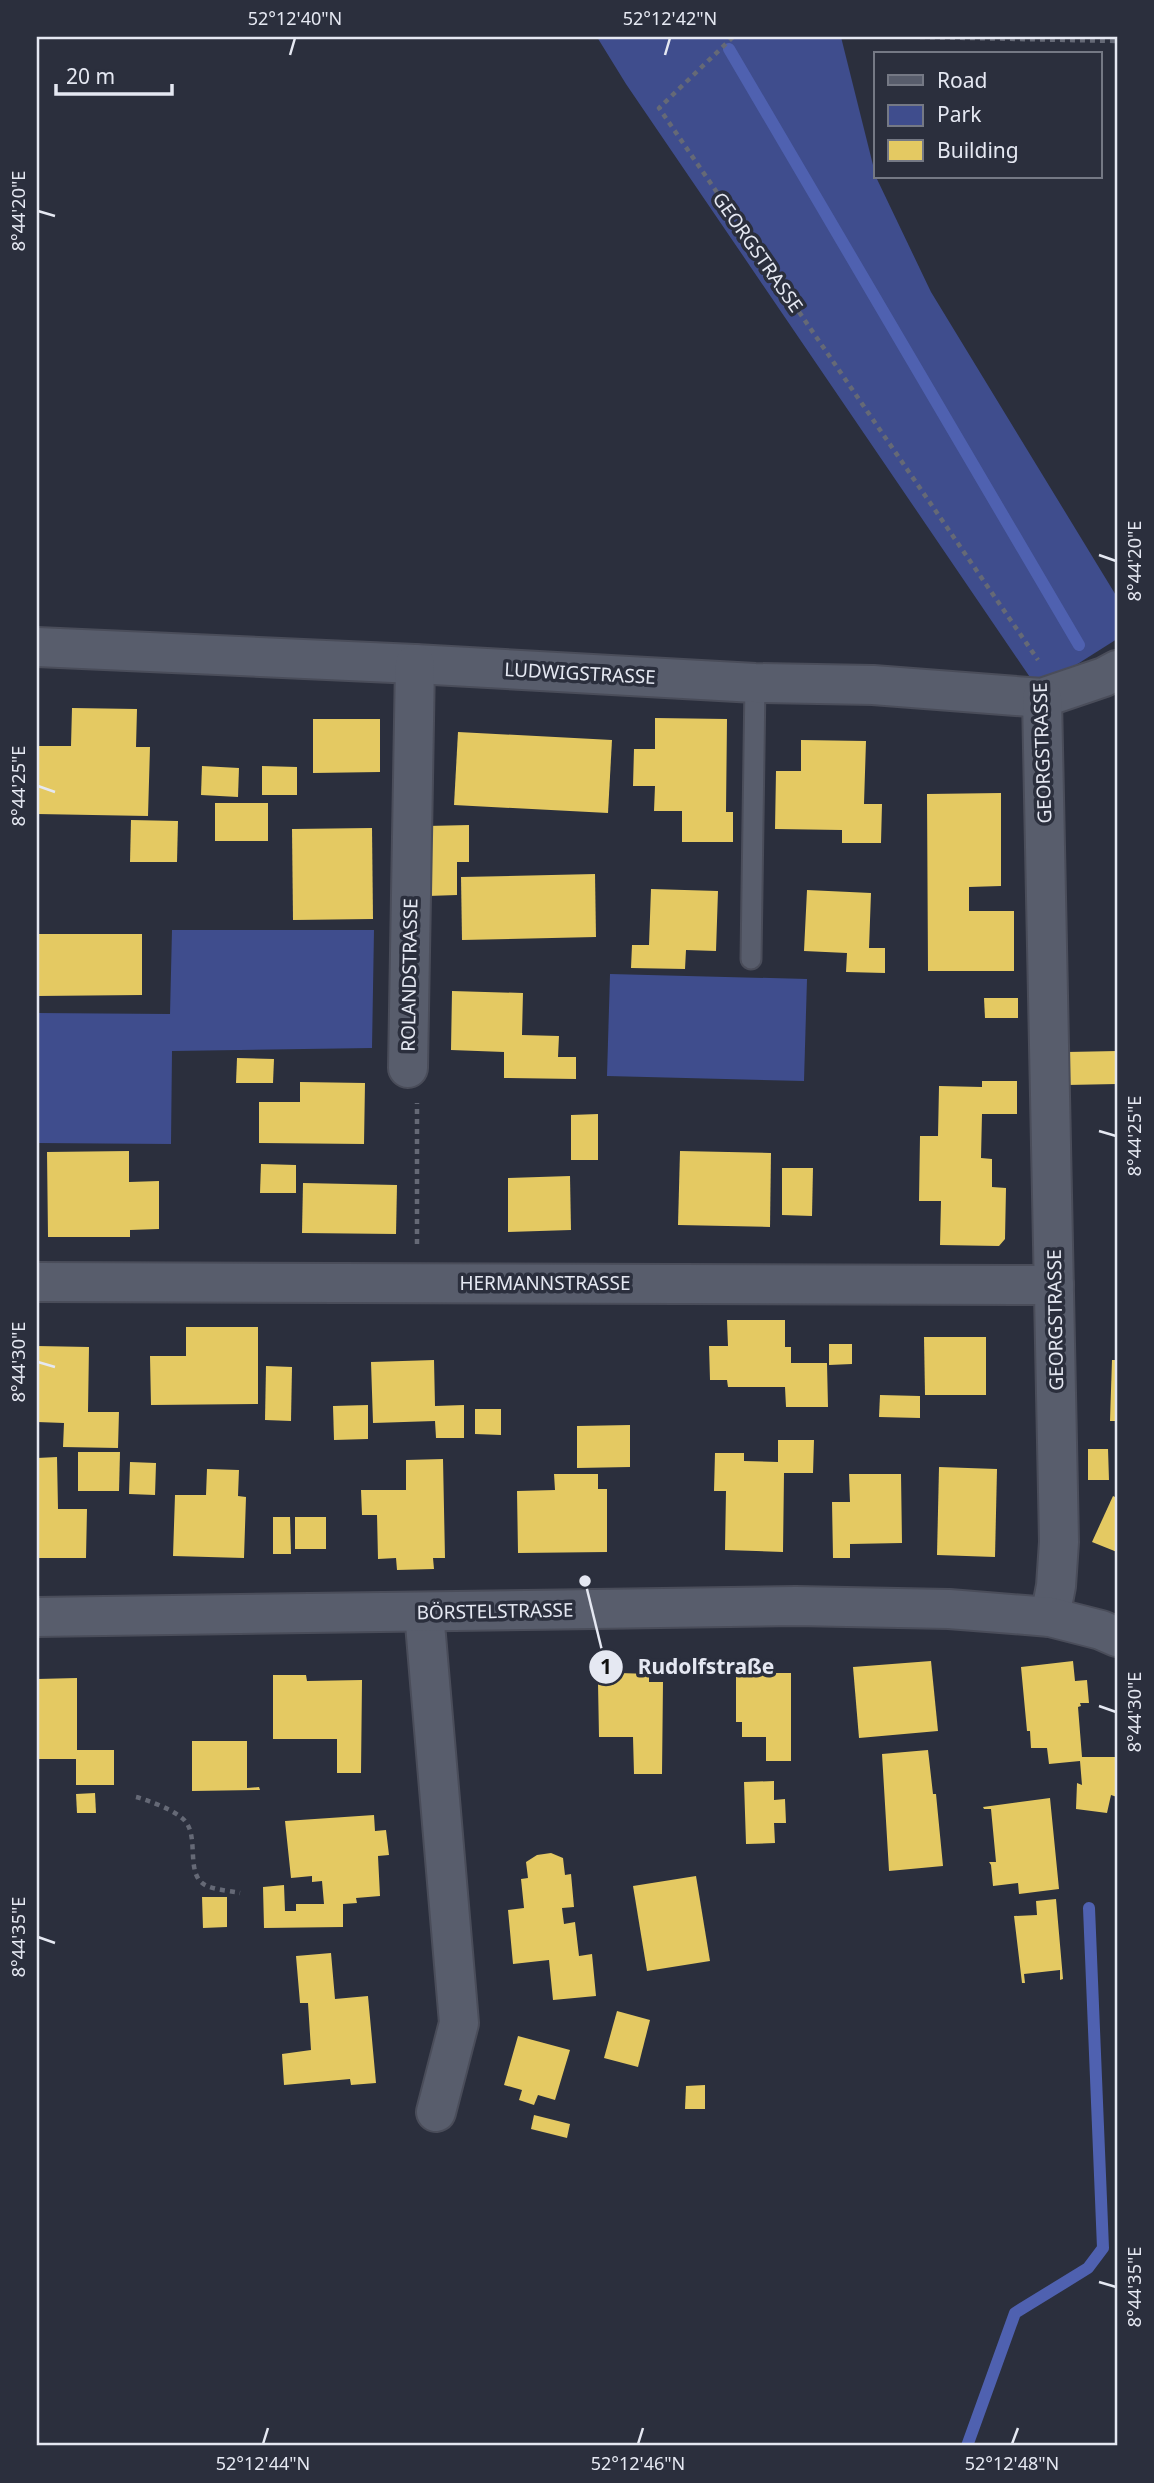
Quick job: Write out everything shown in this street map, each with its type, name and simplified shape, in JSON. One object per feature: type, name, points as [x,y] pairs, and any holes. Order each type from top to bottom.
[{"type":"street","name":"LUDWIGSTRASSE","points":[[37,647],[755,683],[873,685],[1042,698],[1117,670]]},
{"type":"street","name":"ROLANDSTRASSE","points":[[408,1068],[415,664]]},
{"type":"street","name":"GEORGSTRASSE","points":[[1042,698],[1059,1542],[1056,1586],[1049,1617]]},
{"type":"street","name":"HERMANNSTRASSE","points":[[37,1282],[1054,1285]]},
{"type":"street","name":"BÖRSTELSTRASSE","points":[[37,1617],[796,1606],[949,1609],[1049,1617],[1101,1630],[1117,1637]]},
{"type":"street","points":[[424,1612],[459,2023],[436,2112]]},
{"type":"lane","points":[[751,959],[755,683]]},
{"type":"path","name":"GEORGSTRASSE","points":[[733,37],[659,108],[1037,657],[1042,698]]},
{"type":"path","points":[[920,37],[1117,41]]},
{"type":"path","name":"ROLANDSTRASSE","points":[[408,1068],[417,1076],[416,1283]]},
{"type":"path","points":[[136,1797],[148,1800],[185,1821],[190,1833],[196,1875],[206,1886],[240,1893]]},
{"type":"green space","points":[[597,37],[841,37],[874,178],[876,178],[931,292],[1117,597],[1117,639],[1038,689],[626,84]]},
{"type":"green space","points":[[172,930],[374,930],[372,1048],[172,1051],[171,1144],[37,1143],[37,1013],[170,1014]]},
{"type":"green space","points":[[610,974],[807,979],[804,1081],[607,1076]]},
{"type":"building","points":[[72,708],[137,709],[136,747],[150,747],[148,816],[37,814],[37,746],[71,746]]},
{"type":"building","points":[[655,718],[727,719],[726,812],[733,812],[733,842],[682,842],[682,811],[654,811],[655,786],[633,786],[634,749],[655,749]]},
{"type":"building","points":[[313,719],[380,719],[380,772],[313,773]]},
{"type":"building","points":[[458,732],[612,740],[608,813],[454,805]]},
{"type":"building","points":[[801,740],[866,741],[864,804],[882,804],[881,843],[842,843],[842,830],[775,829],[776,771],[801,771]]},
{"type":"building","points":[[202,766],[239,768],[238,797],[201,795]]},
{"type":"building","points":[[262,766],[297,767],[297,795],[262,795]]},
{"type":"building","points":[[1001,793],[1001,886],[969,887],[969,911],[1014,911],[1014,971],[928,971],[927,794]]},
{"type":"building","points":[[215,803],[268,803],[268,841],[215,841]]},
{"type":"building","points":[[131,820],[178,821],[177,862],[130,862]]},
{"type":"building","points":[[469,825],[469,862],[457,862],[457,895],[428,896],[427,826]]},
{"type":"building","points":[[372,828],[373,919],[293,920],[292,829]]},
{"type":"building","points":[[595,874],[596,937],[462,940],[461,877]]},
{"type":"building","points":[[651,889],[718,891],[716,951],[686,950],[685,969],[631,968],[632,945],[649,945]]},
{"type":"building","points":[[807,890],[871,893],[869,948],[885,948],[885,973],[846,972],[847,953],[804,951]]},
{"type":"building","points":[[37,934],[142,934],[142,995],[37,996]]},
{"type":"building","points":[[452,991],[523,993],[522,1035],[559,1036],[558,1057],[576,1057],[576,1079],[504,1078],[504,1052],[451,1050]]},
{"type":"building","points":[[984,998],[1018,998],[1018,1018],[985,1018]]},
{"type":"building","points":[[1117,1051],[1117,1084],[1067,1085],[1067,1052]]},
{"type":"building","points":[[237,1058],[274,1059],[273,1083],[236,1083]]},
{"type":"building","points":[[982,1081],[1017,1081],[1017,1114],[982,1114],[981,1158],[992,1159],[992,1187],[1006,1188],[1005,1239],[999,1246],[940,1245],[941,1201],[919,1201],[920,1136],[938,1136],[939,1086],[982,1087]]},
{"type":"building","points":[[300,1082],[365,1083],[364,1144],[259,1143],[259,1102],[300,1102]]},
{"type":"building","points":[[598,1114],[598,1160],[571,1160],[571,1115]]},
{"type":"building","points":[[129,1151],[129,1182],[159,1181],[159,1229],[130,1230],[130,1237],[48,1237],[47,1152]]},
{"type":"building","points":[[680,1151],[771,1153],[770,1227],[678,1225]]},
{"type":"building","points":[[261,1164],[296,1165],[296,1193],[260,1193]]},
{"type":"building","points":[[782,1168],[813,1168],[812,1216],[782,1215]]},
{"type":"building","points":[[570,1176],[571,1230],[508,1232],[508,1178]]},
{"type":"building","points":[[303,1183],[397,1185],[396,1234],[302,1233]]},
{"type":"building","points":[[727,1320],[785,1320],[785,1347],[791,1347],[791,1363],[827,1363],[828,1407],[786,1407],[785,1387],[728,1387],[727,1380],[710,1380],[709,1346],[728,1346]]},
{"type":"building","points":[[186,1327],[258,1327],[258,1404],[151,1405],[150,1356],[186,1356]]},
{"type":"building","points":[[924,1337],[986,1337],[986,1395],[925,1395]]},
{"type":"building","points":[[829,1344],[852,1344],[852,1364],[829,1365]]},
{"type":"building","points":[[37,1346],[89,1347],[88,1412],[119,1412],[118,1448],[63,1447],[64,1423],[37,1422]]},
{"type":"building","points":[[434,1360],[435,1406],[464,1405],[464,1438],[436,1438],[435,1421],[373,1423],[371,1362]]},
{"type":"building","points":[[1112,1360],[1117,1360],[1117,1421],[1110,1421]]},
{"type":"building","points":[[266,1366],[292,1367],[291,1421],[265,1420]]},
{"type":"building","points":[[880,1395],[920,1396],[920,1418],[879,1417]]},
{"type":"building","points":[[368,1405],[368,1439],[334,1440],[333,1406]]},
{"type":"building","points":[[475,1409],[501,1409],[501,1435],[475,1434]]},
{"type":"building","points":[[630,1425],[630,1467],[577,1468],[577,1426]]},
{"type":"building","points":[[778,1440],[814,1440],[813,1473],[784,1473],[783,1552],[725,1550],[726,1491],[714,1491],[715,1453],[744,1453],[744,1461],[778,1462]]},
{"type":"building","points":[[1088,1449],[1108,1449],[1109,1480],[1088,1480]]},
{"type":"building","points":[[78,1452],[120,1452],[119,1491],[78,1491]]},
{"type":"building","points":[[57,1457],[58,1509],[87,1509],[86,1558],[37,1558],[37,1458]]},
{"type":"building","points":[[443,1459],[445,1558],[433,1558],[434,1569],[397,1570],[396,1558],[378,1559],[377,1515],[362,1515],[361,1490],[406,1490],[406,1460]]},
{"type":"building","points":[[130,1462],[156,1463],[155,1495],[129,1494]]},
{"type":"building","points":[[939,1467],[997,1469],[995,1557],[937,1555]]},
{"type":"building","points":[[207,1469],[239,1470],[238,1496],[246,1497],[244,1558],[173,1556],[175,1495],[206,1495]]},
{"type":"building","points":[[554,1474],[598,1474],[598,1489],[607,1489],[607,1552],[518,1553],[517,1491],[555,1490]]},
{"type":"building","points":[[849,1474],[901,1474],[902,1543],[850,1544],[850,1558],[833,1558],[832,1502],[850,1502]]},
{"type":"building","points":[[1113,1496],[1117,1498],[1117,1552],[1092,1542]]},
{"type":"building","points":[[273,1517],[290,1517],[291,1554],[273,1554]]},
{"type":"building","points":[[295,1517],[326,1517],[326,1549],[295,1549]]},
{"type":"building","points":[[931,1661],[938,1731],[859,1738],[853,1667]]},
{"type":"building","points":[[1073,1661],[1075,1681],[1087,1680],[1089,1703],[1080,1703],[1081,1706],[1078,1707],[1082,1757],[1117,1757],[1117,1797],[1111,1795],[1107,1813],[1076,1809],[1077,1783],[1082,1785],[1080,1761],[1049,1764],[1047,1748],[1031,1748],[1030,1731],[1027,1731],[1021,1667]]},
{"type":"building","points":[[620,1673],[649,1674],[649,1682],[663,1682],[662,1774],[634,1774],[633,1737],[599,1737],[598,1683],[614,1683],[614,1676],[620,1676]]},
{"type":"building","points":[[736,1673],[791,1673],[791,1761],[766,1761],[766,1737],[742,1737],[742,1722],[736,1722]]},
{"type":"building","points":[[273,1675],[306,1675],[307,1681],[362,1680],[361,1773],[337,1773],[337,1739],[273,1739]]},
{"type":"building","points":[[77,1678],[77,1750],[114,1750],[114,1785],[76,1785],[76,1759],[37,1759],[37,1679]]},
{"type":"building","points":[[192,1741],[247,1741],[247,1788],[259,1787],[260,1790],[192,1791]]},
{"type":"building","points":[[928,1750],[933,1794],[936,1794],[943,1866],[889,1871],[882,1754]]},
{"type":"building","points":[[774,1781],[774,1800],[785,1799],[786,1823],[774,1823],[775,1843],[746,1844],[744,1782]]},
{"type":"building","points":[[95,1793],[96,1813],[77,1813],[76,1794]]},
{"type":"building","points":[[1050,1798],[1059,1889],[1019,1894],[1018,1883],[993,1886],[989,1862],[996,1862],[991,1809],[983,1807]]},
{"type":"building","points":[[374,1815],[375,1831],[386,1830],[389,1855],[378,1856],[380,1896],[356,1898],[357,1903],[343,1904],[343,1927],[264,1928],[263,1887],[284,1885],[285,1911],[296,1911],[296,1904],[324,1904],[322,1881],[312,1882],[312,1876],[291,1878],[285,1821]]},
{"type":"building","points":[[551,1853],[563,1858],[565,1875],[571,1874],[574,1907],[562,1908],[564,1924],[575,1922],[579,1956],[592,1954],[596,1996],[553,2000],[549,1960],[513,1964],[508,1910],[524,1908],[521,1879],[528,1878],[526,1862],[537,1855]]},
{"type":"building","points":[[696,1876],[710,1961],[647,1971],[633,1886]]},
{"type":"building","points":[[202,1897],[227,1897],[227,1927],[203,1928]]},
{"type":"building","points":[[1056,1899],[1063,1979],[1060,1980],[1060,1970],[1024,1974],[1025,1983],[1022,1983],[1014,1916],[1037,1915],[1036,1901]]},
{"type":"building","points":[[331,1953],[335,1999],[368,1996],[376,2083],[351,2085],[350,2079],[284,2085],[282,2054],[311,2050],[308,2003],[300,2003],[296,1956]]},
{"type":"building","points":[[617,2011],[650,2020],[638,2067],[604,2058]]},
{"type":"building","points":[[518,2036],[570,2050],[555,2100],[538,2095],[534,2105],[519,2100],[522,2090],[504,2085]]},
{"type":"building","points":[[705,2085],[705,2109],[685,2109],[686,2086]]},
{"type":"building","points":[[534,2115],[570,2124],[567,2138],[531,2129]]},
{"type":"waterway","points":[[729,49],[1079,645]]},
{"type":"waterway","points":[[967,2446],[1015,2313],[1088,2268],[1103,2248],[1089,1908]]},
{"type":"place","name":"Rudolfstraße","points":[[585,1581]]}]
